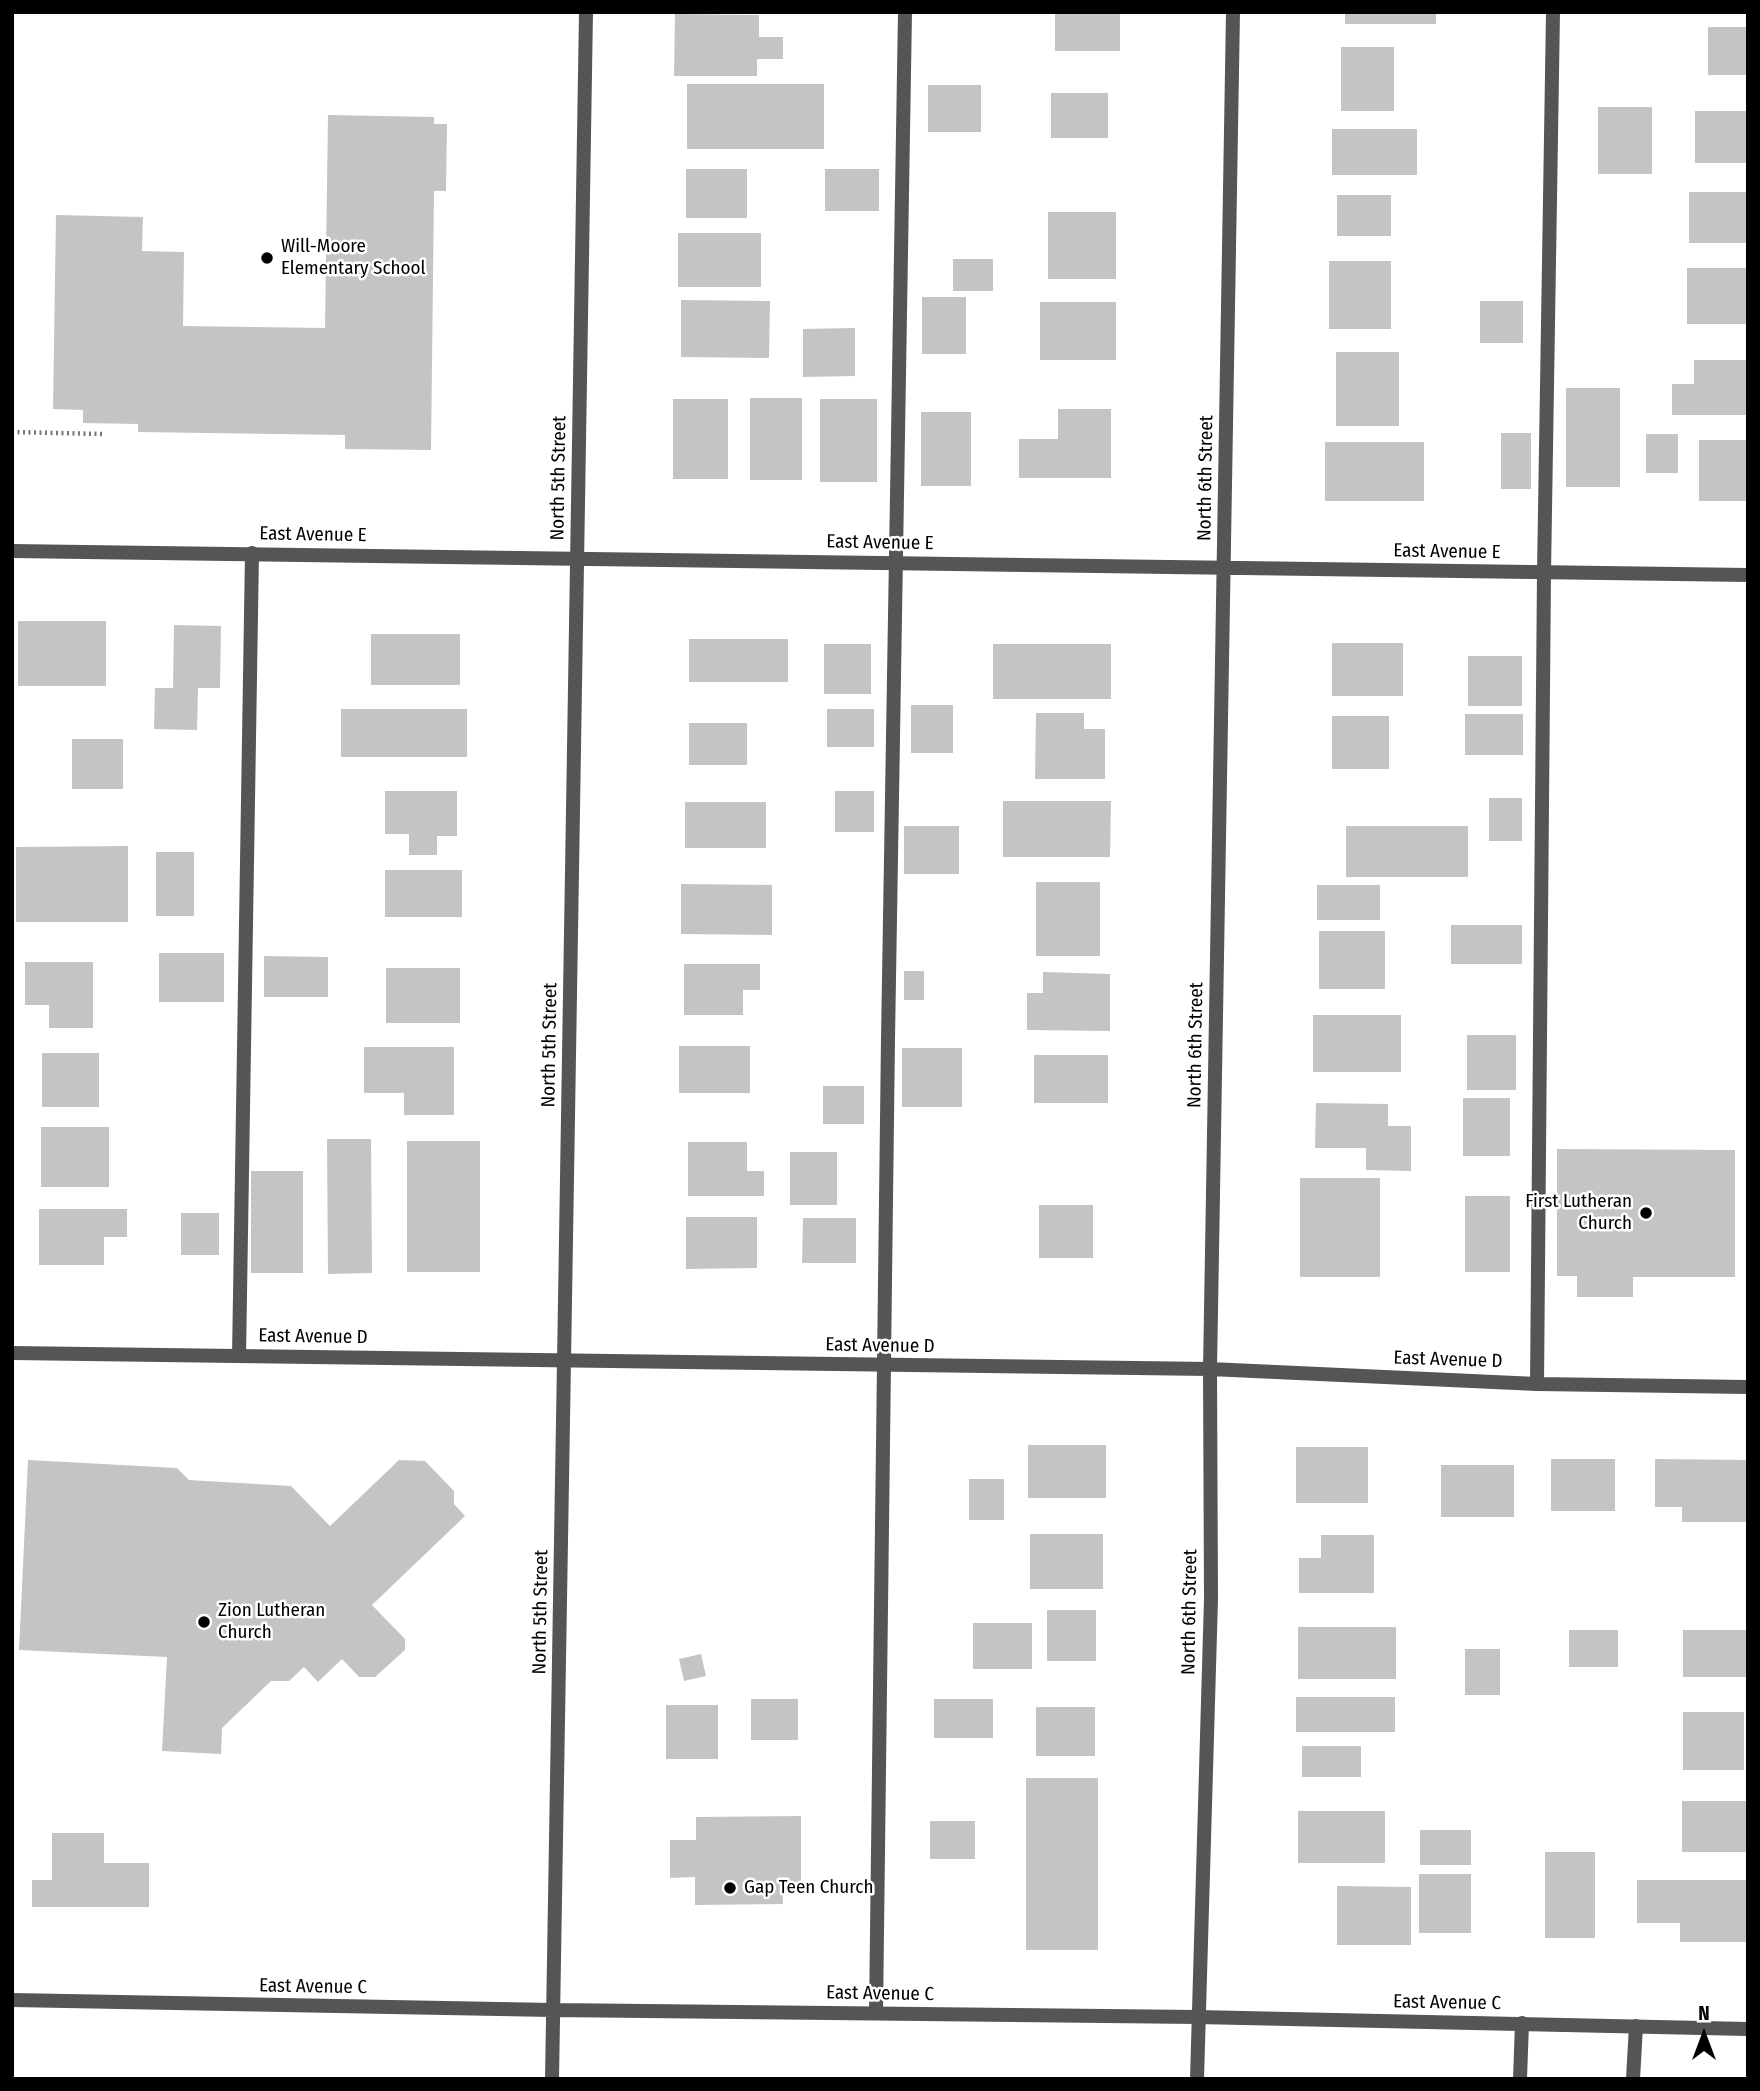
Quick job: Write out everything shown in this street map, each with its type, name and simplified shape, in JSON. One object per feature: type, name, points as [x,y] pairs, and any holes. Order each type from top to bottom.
[{"type":"street","name":"North 5th Street","points":[[552,2079],[586,12]]},
{"type":"street","points":[[876,2014],[905,12]]},
{"type":"street","name":"North 6th Street","points":[[1197,2079],[1211,1599],[1210,1369],[1233,12]]},
{"type":"street","points":[[1537,1384],[1544,573],[1553,12]]},
{"type":"street","name":"East Avenue E","points":[[12,551],[1748,575]]},
{"type":"street","points":[[239,1356],[252,553]]},
{"type":"street","name":"East Avenue D","points":[[12,1353],[1210,1369],[1537,1384],[1748,1387]]},
{"type":"street","name":"East Avenue C","points":[[12,2000],[553,2010],[1197,2017],[1748,2029]]},
{"type":"street","points":[[1520,2079],[1522,2023]]},
{"type":"street","points":[[1633,2079],[1636,2026]]},
{"type":"path","points":[[12,432],[102,434]]},
{"type":"building","points":[[1055,12],[1120,12],[1120,51],[1055,51]]},
{"type":"building","points":[[1345,12],[1436,12],[1436,24],[1345,24]]},
{"type":"building","points":[[675,14],[759,15],[759,37],[783,37],[783,59],[757,59],[757,76],[674,76]]},
{"type":"building","points":[[1708,27],[1748,27],[1748,75],[1708,75]]},
{"type":"building","points":[[1341,47],[1394,47],[1394,111],[1341,111]]},
{"type":"building","points":[[687,84],[824,84],[824,149],[687,149]]},
{"type":"building","points":[[928,85],[981,85],[981,132],[928,132]]},
{"type":"building","points":[[1051,93],[1108,93],[1108,138],[1051,138]]},
{"type":"building","points":[[1598,107],[1652,107],[1652,174],[1598,174]]},
{"type":"building","points":[[1695,111],[1748,111],[1748,163],[1695,163]]},
{"type":"building","points":[[328,115],[434,117],[434,124],[447,124],[446,191],[434,191],[431,450],[345,449],[345,435],[138,432],[138,424],[83,423],[83,410],[53,409],[56,215],[143,217],[142,251],[184,252],[183,326],[325,328]]},
{"type":"building","points":[[1332,129],[1417,129],[1417,175],[1332,175]]},
{"type":"building","points":[[686,169],[747,169],[747,218],[686,218]]},
{"type":"building","points":[[825,169],[879,169],[879,211],[825,211]]},
{"type":"building","points":[[1689,192],[1748,192],[1748,243],[1689,243]]},
{"type":"building","points":[[1337,195],[1391,195],[1391,236],[1337,236]]},
{"type":"building","points":[[1048,212],[1116,212],[1116,279],[1048,279]]},
{"type":"building","points":[[678,233],[761,233],[761,287],[678,287]]},
{"type":"building","points":[[953,259],[993,259],[993,291],[953,291]]},
{"type":"building","points":[[1329,261],[1391,261],[1391,329],[1329,329]]},
{"type":"building","points":[[1687,268],[1748,268],[1748,324],[1687,324]]},
{"type":"building","points":[[922,297],[966,297],[966,354],[922,354]]},
{"type":"building","points":[[681,300],[770,301],[769,358],[681,357]]},
{"type":"building","points":[[1480,301],[1523,301],[1523,343],[1480,343]]},
{"type":"building","points":[[1040,302],[1116,302],[1116,360],[1040,360]]},
{"type":"building","points":[[855,328],[855,376],[803,377],[803,329]]},
{"type":"building","points":[[1336,352],[1399,352],[1399,426],[1336,426]]},
{"type":"building","points":[[1694,360],[1748,360],[1748,415],[1672,415],[1672,384],[1694,384]]},
{"type":"building","points":[[1566,388],[1620,388],[1620,487],[1566,487]]},
{"type":"building","points":[[750,398],[802,398],[802,480],[750,480]]},
{"type":"building","points":[[673,399],[728,399],[728,479],[673,479]]},
{"type":"building","points":[[820,399],[877,399],[877,482],[820,482]]},
{"type":"building","points":[[1058,409],[1111,409],[1111,478],[1019,478],[1019,439],[1058,439]]},
{"type":"building","points":[[921,412],[971,412],[971,486],[921,486]]},
{"type":"building","points":[[1501,433],[1531,433],[1531,489],[1501,489]]},
{"type":"building","points":[[1646,434],[1678,434],[1678,473],[1646,473]]},
{"type":"building","points":[[1699,440],[1748,440],[1748,501],[1699,501]]},
{"type":"building","points":[[1325,442],[1424,442],[1424,501],[1325,501]]},
{"type":"building","points":[[18,621],[106,621],[106,686],[18,686]]},
{"type":"building","points":[[174,625],[221,626],[220,688],[198,688],[197,730],[154,729],[155,688],[173,688]]},
{"type":"building","points":[[371,634],[460,634],[460,685],[371,685]]},
{"type":"building","points":[[689,639],[788,639],[788,682],[689,682]]},
{"type":"building","points":[[1332,643],[1403,643],[1403,696],[1332,696]]},
{"type":"building","points":[[824,644],[871,644],[871,694],[824,694]]},
{"type":"building","points":[[993,644],[1111,644],[1111,699],[993,699]]},
{"type":"building","points":[[1468,656],[1522,656],[1522,706],[1468,706]]},
{"type":"building","points":[[911,705],[953,705],[953,753],[911,753]]},
{"type":"building","points":[[341,709],[467,709],[467,757],[341,757]]},
{"type":"building","points":[[827,709],[874,709],[874,747],[827,747]]},
{"type":"building","points":[[1036,713],[1084,713],[1084,729],[1105,729],[1105,779],[1035,779]]},
{"type":"building","points":[[1465,714],[1523,714],[1523,755],[1465,755]]},
{"type":"building","points":[[1332,716],[1389,716],[1389,769],[1332,769]]},
{"type":"building","points":[[689,723],[747,723],[747,765],[689,765]]},
{"type":"building","points":[[72,739],[123,739],[123,789],[72,789]]},
{"type":"building","points":[[385,791],[457,791],[457,836],[437,836],[437,855],[409,855],[409,834],[385,834]]},
{"type":"building","points":[[835,791],[874,791],[874,832],[835,832]]},
{"type":"building","points":[[1489,798],[1522,798],[1522,841],[1489,841]]},
{"type":"building","points":[[1003,801],[1111,801],[1110,857],[1003,857]]},
{"type":"building","points":[[685,802],[766,802],[766,848],[685,848]]},
{"type":"building","points":[[904,826],[959,826],[959,874],[904,874]]},
{"type":"building","points":[[1346,826],[1468,826],[1468,877],[1346,877]]},
{"type":"building","points":[[128,846],[128,922],[16,922],[16,847]]},
{"type":"building","points":[[156,852],[194,852],[194,916],[156,916]]},
{"type":"building","points":[[385,870],[462,870],[462,917],[385,917]]},
{"type":"building","points":[[1036,882],[1100,882],[1100,956],[1036,956]]},
{"type":"building","points":[[681,884],[772,885],[772,935],[681,934]]},
{"type":"building","points":[[1317,885],[1380,885],[1380,920],[1317,920]]},
{"type":"building","points":[[1451,925],[1522,925],[1522,964],[1451,964]]},
{"type":"building","points":[[1319,931],[1385,931],[1385,989],[1319,989]]},
{"type":"building","points":[[159,953],[224,953],[224,1002],[159,1002]]},
{"type":"building","points":[[264,956],[328,957],[328,997],[264,997]]},
{"type":"building","points":[[25,962],[93,962],[93,1028],[49,1028],[49,1005],[25,1005]]},
{"type":"building","points":[[684,964],[760,964],[760,990],[743,990],[743,1015],[684,1015]]},
{"type":"building","points":[[386,968],[460,968],[460,1023],[386,1023]]},
{"type":"building","points":[[904,971],[924,971],[924,1000],[904,1000]]},
{"type":"building","points":[[1043,972],[1110,974],[1110,1031],[1027,1030],[1027,993],[1043,993]]},
{"type":"building","points":[[1313,1015],[1401,1015],[1401,1072],[1313,1072]]},
{"type":"building","points":[[1467,1035],[1516,1035],[1516,1090],[1467,1090]]},
{"type":"building","points":[[679,1046],[750,1046],[750,1093],[679,1093]]},
{"type":"building","points":[[364,1047],[454,1047],[454,1115],[404,1115],[404,1093],[364,1093]]},
{"type":"building","points":[[902,1048],[962,1048],[962,1107],[902,1107]]},
{"type":"building","points":[[42,1053],[99,1053],[99,1107],[42,1107]]},
{"type":"building","points":[[1034,1055],[1108,1055],[1108,1103],[1034,1103]]},
{"type":"building","points":[[823,1086],[864,1086],[864,1124],[823,1124]]},
{"type":"building","points":[[1463,1098],[1510,1098],[1510,1156],[1463,1156]]},
{"type":"building","points":[[1316,1103],[1388,1104],[1388,1126],[1411,1126],[1411,1171],[1366,1170],[1366,1148],[1315,1148]]},
{"type":"building","points":[[41,1127],[109,1127],[109,1187],[41,1187]]},
{"type":"building","points":[[327,1139],[371,1139],[372,1273],[328,1274]]},
{"type":"building","points":[[407,1141],[480,1141],[480,1272],[407,1272]]},
{"type":"building","points":[[688,1142],[747,1142],[747,1171],[764,1171],[764,1196],[688,1196]]},
{"type":"building","name":"First Lutheran Church","points":[[1557,1149],[1735,1150],[1735,1277],[1633,1277],[1633,1297],[1577,1297],[1577,1276],[1557,1276]]},
{"type":"building","points":[[790,1152],[837,1152],[837,1205],[790,1205]]},
{"type":"building","points":[[251,1171],[303,1171],[303,1273],[251,1273]]},
{"type":"building","points":[[1300,1178],[1380,1178],[1380,1277],[1300,1277]]},
{"type":"building","points":[[1465,1196],[1510,1196],[1510,1272],[1465,1272]]},
{"type":"building","points":[[1039,1205],[1093,1205],[1093,1258],[1039,1258]]},
{"type":"building","points":[[39,1209],[127,1209],[127,1237],[104,1237],[104,1265],[39,1265]]},
{"type":"building","points":[[181,1213],[219,1213],[219,1255],[181,1255]]},
{"type":"building","points":[[686,1217],[757,1217],[757,1268],[686,1269]]},
{"type":"building","points":[[803,1218],[856,1218],[856,1263],[802,1263]]},
{"type":"building","points":[[1028,1445],[1106,1445],[1106,1498],[1028,1498]]},
{"type":"building","points":[[1296,1447],[1368,1447],[1368,1503],[1296,1503]]},
{"type":"building","points":[[1551,1459],[1615,1459],[1615,1511],[1551,1511]]},
{"type":"building","points":[[1655,1459],[1748,1460],[1748,1522],[1682,1522],[1682,1507],[1655,1507]]},
{"type":"building","name":"Zion Lutheran Church","points":[[28,1460],[177,1468],[189,1480],[291,1486],[330,1526],[399,1460],[425,1461],[454,1491],[454,1504],[465,1516],[372,1605],[405,1639],[405,1650],[375,1677],[359,1677],[342,1659],[318,1682],[304,1667],[289,1681],[271,1681],[222,1728],[221,1754],[162,1751],[167,1657],[19,1650]]},
{"type":"building","points":[[1441,1465],[1514,1465],[1514,1517],[1441,1517]]},
{"type":"building","points":[[969,1479],[1004,1479],[1004,1520],[969,1520]]},
{"type":"building","points":[[1030,1534],[1103,1534],[1103,1589],[1030,1589]]},
{"type":"building","points":[[1321,1535],[1374,1535],[1374,1593],[1299,1593],[1299,1558],[1321,1558]]},
{"type":"building","points":[[1047,1610],[1096,1610],[1096,1661],[1047,1661]]},
{"type":"building","points":[[973,1623],[1032,1623],[1032,1669],[973,1669]]},
{"type":"building","points":[[1298,1627],[1396,1627],[1396,1679],[1298,1679]]},
{"type":"building","points":[[1569,1630],[1618,1630],[1618,1667],[1569,1667]]},
{"type":"building","points":[[1683,1630],[1748,1630],[1748,1677],[1683,1677]]},
{"type":"building","points":[[1465,1649],[1500,1649],[1500,1695],[1465,1695]]},
{"type":"building","points":[[701,1654],[706,1676],[684,1681],[679,1659]]},
{"type":"building","points":[[1296,1697],[1395,1697],[1395,1732],[1296,1732]]},
{"type":"building","points":[[751,1699],[798,1699],[798,1740],[751,1740]]},
{"type":"building","points":[[934,1699],[993,1699],[993,1738],[934,1738]]},
{"type":"building","points":[[666,1705],[718,1705],[718,1759],[666,1759]]},
{"type":"building","points":[[1036,1707],[1095,1707],[1095,1756],[1036,1756]]},
{"type":"building","points":[[1683,1712],[1744,1712],[1744,1770],[1683,1770]]},
{"type":"building","points":[[1302,1746],[1361,1746],[1361,1777],[1302,1777]]},
{"type":"building","points":[[1026,1778],[1098,1778],[1098,1950],[1026,1950]]},
{"type":"building","points":[[1682,1801],[1747,1801],[1747,1852],[1682,1852]]},
{"type":"building","points":[[1298,1811],[1385,1811],[1385,1863],[1298,1863]]},
{"type":"building","points":[[801,1816],[801,1883],[782,1883],[783,1904],[695,1905],[695,1877],[670,1878],[670,1840],[696,1840],[696,1817]]},
{"type":"building","points":[[930,1821],[975,1821],[975,1859],[930,1859]]},
{"type":"building","points":[[1420,1830],[1471,1830],[1471,1865],[1420,1865]]},
{"type":"building","points":[[52,1833],[104,1833],[104,1863],[149,1863],[149,1907],[32,1907],[32,1880],[52,1880]]},
{"type":"building","points":[[1545,1852],[1595,1852],[1595,1938],[1545,1938]]},
{"type":"building","points":[[1419,1874],[1471,1874],[1471,1933],[1419,1933]]},
{"type":"building","points":[[1637,1880],[1748,1880],[1748,1942],[1680,1942],[1680,1923],[1637,1923]]},
{"type":"building","points":[[1337,1886],[1411,1887],[1411,1945],[1337,1945]]},
{"type":"place","name":"Will-Moore Elementary School","points":[[267,258]]},
{"type":"place","name":"First Lutheran Church","points":[[1646,1213]]},
{"type":"place","name":"Zion Lutheran Church","points":[[204,1622]]},
{"type":"place","name":"Gap Teen Church","points":[[730,1888]]}]
